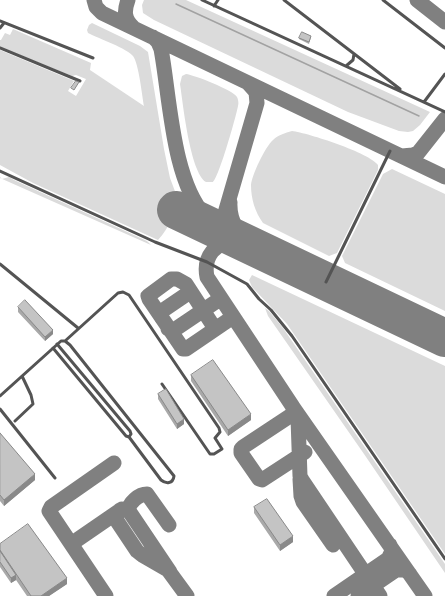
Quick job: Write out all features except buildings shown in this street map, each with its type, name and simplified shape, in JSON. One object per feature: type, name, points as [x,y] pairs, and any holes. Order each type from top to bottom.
[{"type":"lane","points":[[202,0],[445,112]]},
{"type":"lane","points":[[214,6],[218,0]]},
{"type":"lane","points":[[284,0],[405,93]]},
{"type":"lane","points":[[383,0],[445,48]]},
{"type":"lane","points":[[0,28],[2,22],[93,58]]},
{"type":"lane","points":[[0,48],[80,81]]},
{"type":"lane","points":[[346,66],[353,60],[354,54]]},
{"type":"lane","points":[[424,102],[445,74]]},
{"type":"lane","points":[[326,282],[390,151]]},
{"type":"lane","points":[[0,171],[155,242],[206,262],[246,284],[271,310],[292,336],[445,559]]},
{"type":"lane","points":[[0,264],[78,328]]},
{"type":"lane","points":[[0,396],[57,344],[64,341],[118,293],[123,292],[129,295],[219,428],[220,432],[215,438],[222,449],[214,454],[210,454],[162,384]]},
{"type":"lane","points":[[53,348],[126,436],[129,437],[161,480],[164,483],[172,481],[174,476],[70,345],[64,341]]},
{"type":"lane","points":[[57,344],[130,431],[131,434],[129,437]]},
{"type":"lane","points":[[15,421],[33,404],[31,395],[22,376]]},
{"type":"lane","points":[[0,409],[55,478]]},
{"type":"shaded area","points":[[144,0],[186,0],[430,112],[420,125],[413,131],[408,132],[399,131],[348,112],[154,20],[143,13],[142,5]]},
{"type":"shaded area","points":[[92,23],[140,46],[148,52],[170,178],[176,194],[181,197],[169,225],[158,240],[33,183],[0,165],[0,50],[74,81],[68,91],[76,96],[86,79],[76,75],[72,76],[0,47],[0,40],[5,33],[10,35],[13,29],[91,63],[90,70],[144,106],[139,73],[133,56],[119,47],[88,33],[87,30],[89,25]]},
{"type":"shaded area","points":[[186,74],[221,87],[234,94],[238,100],[237,112],[227,146],[216,178],[213,182],[206,182],[200,176],[188,136],[180,84],[182,76]]},
{"type":"shaded area","points":[[292,131],[311,135],[351,149],[373,160],[378,165],[378,170],[337,253],[329,256],[263,223],[254,205],[251,185],[259,161],[275,138]]},
{"type":"shaded area","points":[[392,169],[445,194],[445,311],[345,263],[342,256],[383,174]]},
{"type":"shaded area","points":[[9,177],[147,241],[151,245],[2,179]]},
{"type":"shaded area","points":[[252,275],[445,366],[445,554],[287,324],[252,287],[249,280]]},
{"type":"shaded area","points":[[265,308],[283,328],[445,564],[445,573],[268,316]]},
{"type":"waterway","points":[[176,4],[419,116]]},
{"type":"taxiway","points":[[94,0],[96,7],[102,13],[445,177]]},
{"type":"taxiway","points":[[128,0],[126,18],[133,27]]},
{"type":"taxiway","points":[[417,0],[445,22]]},
{"type":"taxiway","points":[[153,37],[158,42],[161,49],[174,137],[185,181],[194,200],[205,216],[226,234]]},
{"type":"taxiway","points":[[217,237],[257,103],[256,92],[248,83]]},
{"type":"taxiway","points":[[402,156],[418,153],[445,119]]},
{"type":"taxiway","points":[[230,202],[231,215],[236,227],[243,237],[253,246]]},
{"type":"taxiway","points":[[254,247],[236,242],[229,242],[217,247],[209,257],[206,270],[207,277],[293,407],[425,596]]},
{"type":"taxiway","points":[[219,326],[212,324],[186,284],[177,279],[171,279],[148,296],[183,349],[186,349],[230,319],[235,320]]},
{"type":"taxiway","points":[[161,317],[160,314],[162,311],[187,294],[191,294],[193,296]]},
{"type":"taxiway","points":[[168,329],[174,330],[217,301],[220,300],[224,303]]},
{"type":"taxiway","points":[[293,407],[293,414],[243,447],[241,449],[241,453],[259,479],[262,480],[305,452]]},
{"type":"taxiway","points":[[296,412],[298,418],[300,476],[380,596]]},
{"type":"taxiway","points":[[106,596],[49,511],[51,507],[114,463]]},
{"type":"taxiway","points":[[300,479],[301,496],[303,502],[333,545]]},
{"type":"taxiway","points":[[169,525],[147,494],[138,497],[130,505],[129,511],[170,572]]},
{"type":"taxiway","points":[[73,547],[72,545],[74,542],[122,509]]},
{"type":"taxiway","points":[[129,511],[120,510],[115,518],[137,551],[168,570],[187,596]]},
{"type":"taxiway","points":[[334,596],[388,559],[392,551],[390,545]]},
{"type":"taxiway","points":[[358,596],[396,570],[405,570],[410,574]]},
{"type":"runway","points":[[176,210],[445,338]]}]
